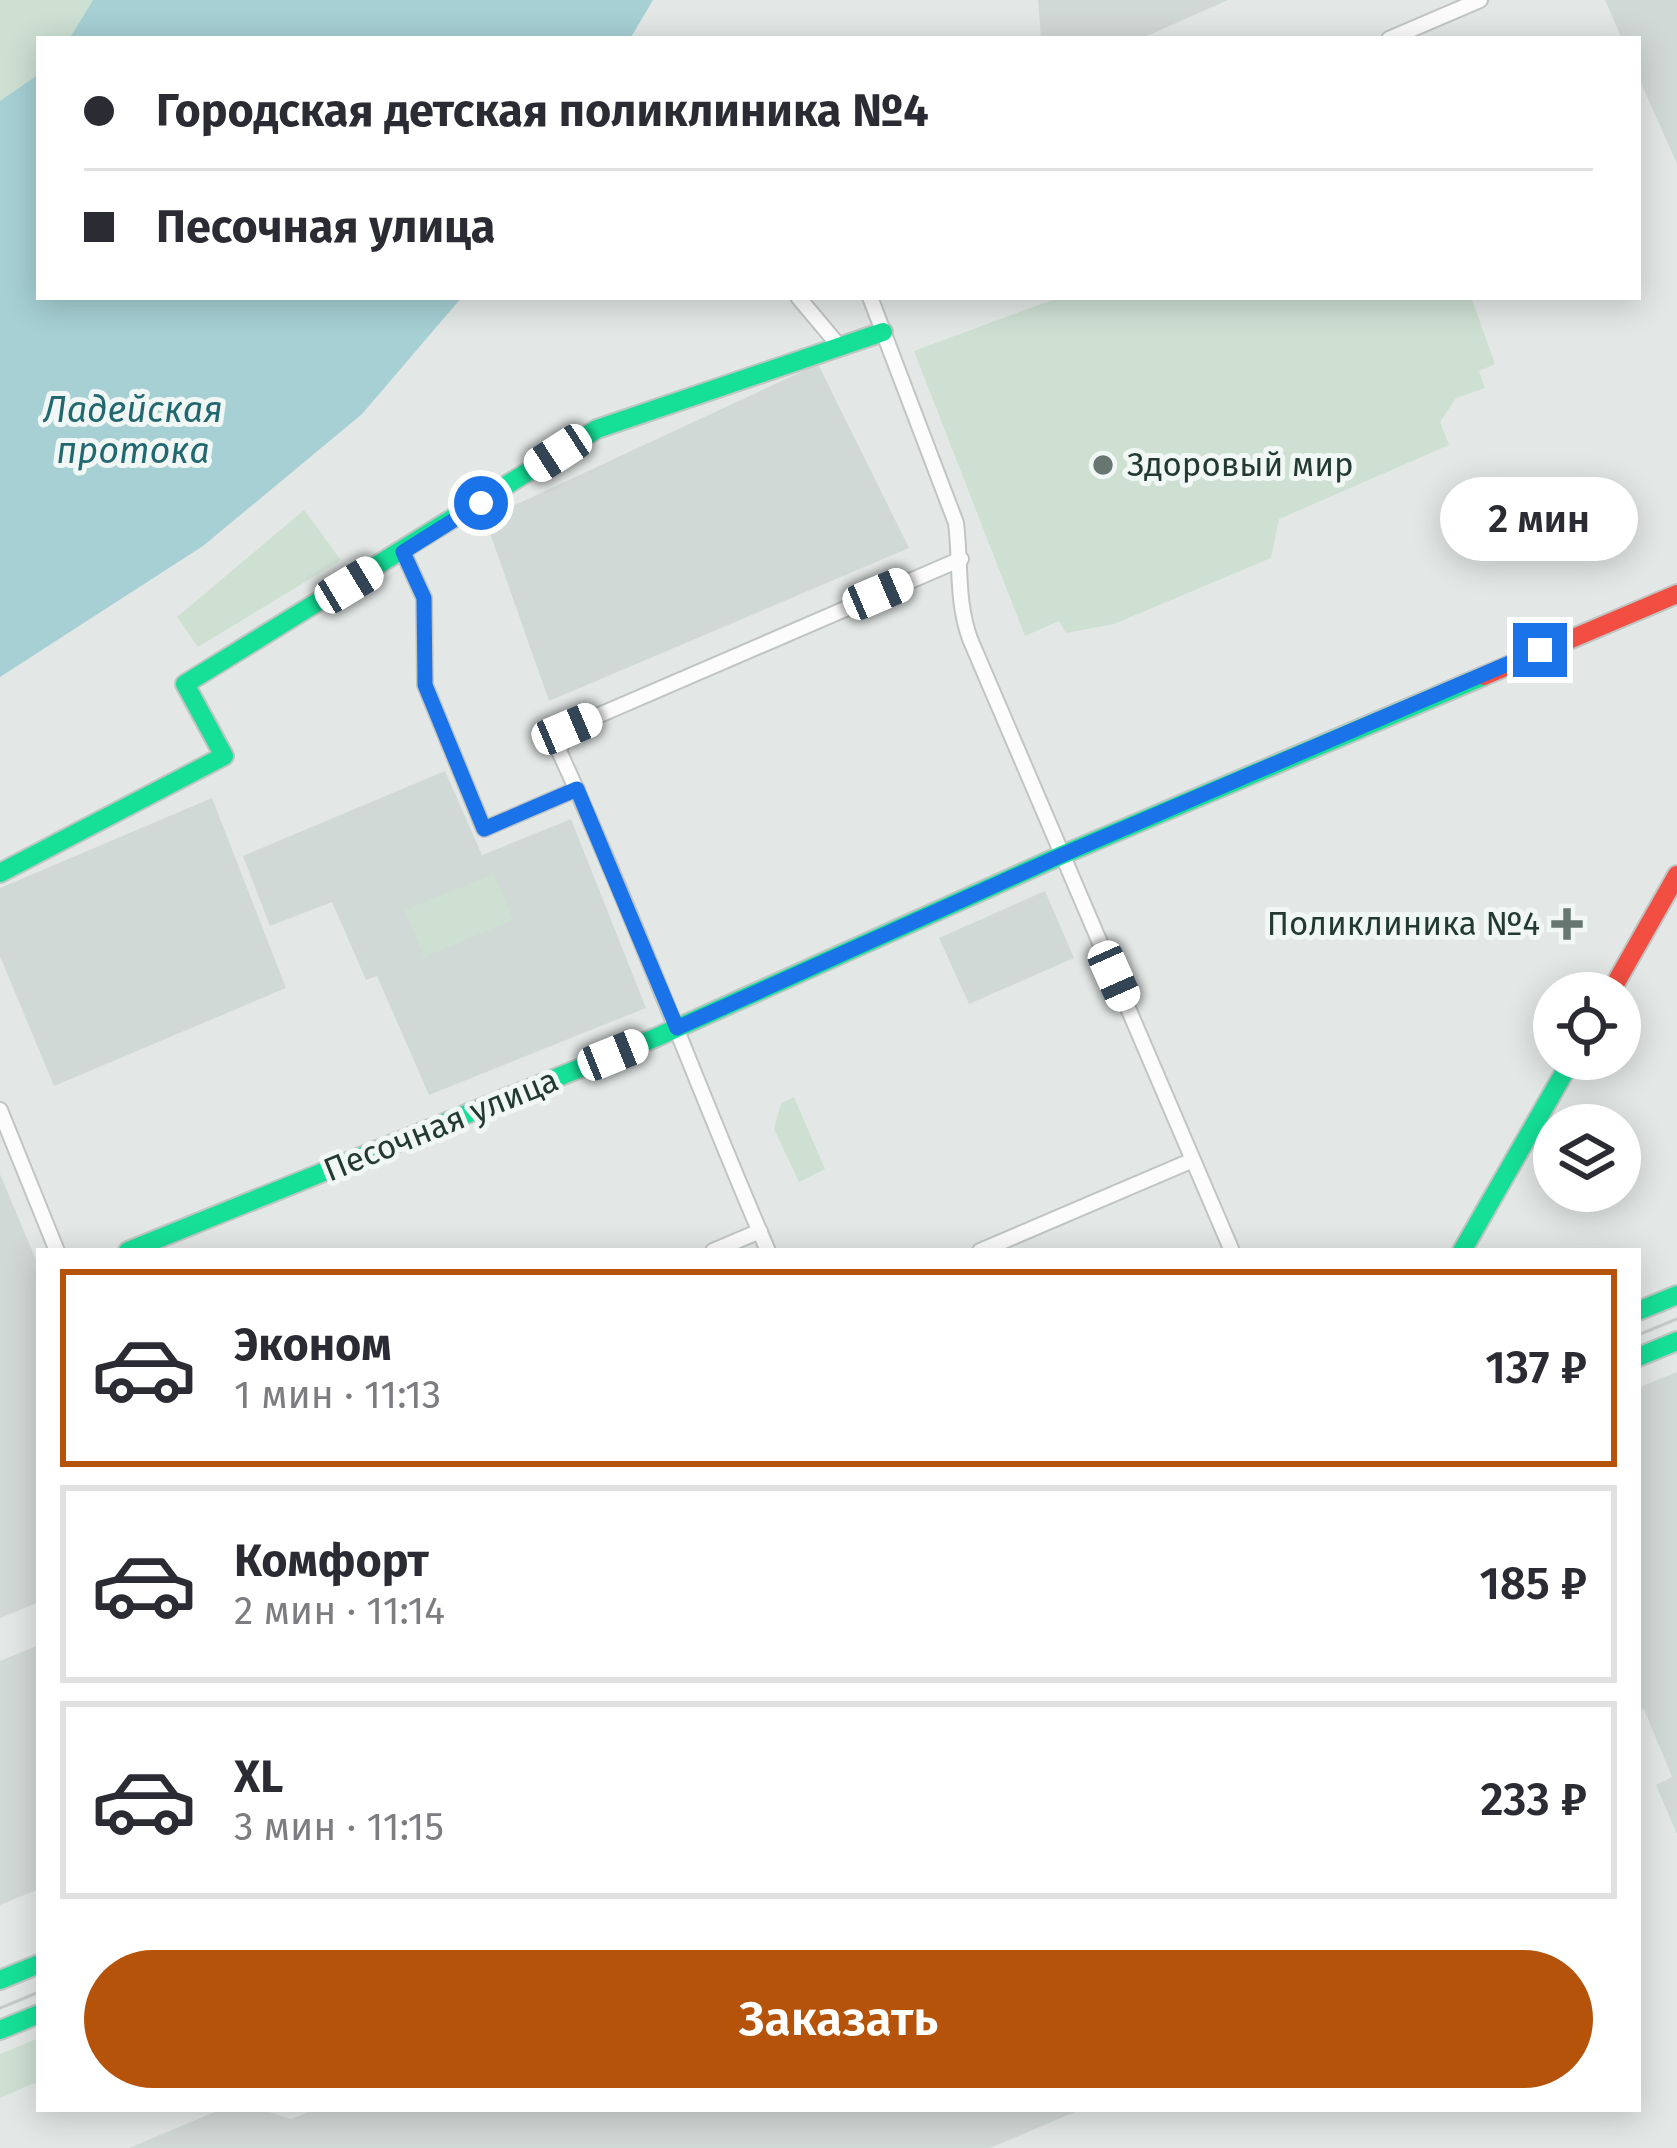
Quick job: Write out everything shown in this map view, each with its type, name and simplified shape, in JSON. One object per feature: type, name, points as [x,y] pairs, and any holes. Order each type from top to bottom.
[{"type":"main road","points":[[0,873],[224,756],[185,684],[597,429],[883,332]]},
{"type":"main road","name":"Песочная улица","points":[[135,1248],[677,1028],[1408,704],[1677,594]]},
{"type":"main road","points":[[1622,972],[1677,875]]},
{"type":"main road","points":[[1464,1248],[1561,1080]]},
{"type":"main road","points":[[1641,1310],[1677,1294]]},
{"type":"main road","points":[[1641,1356],[1677,1341]]},
{"type":"main road","points":[[0,1980],[36,1965]]},
{"type":"main road","points":[[0,2030],[36,2015]]},
{"type":"street","points":[[1396,36],[1480,0]]},
{"type":"street","points":[[801,300],[840,347]]},
{"type":"street","points":[[871,300],[956,523],[960,612],[1231,1248]]},
{"type":"street","points":[[403,552],[424,598],[425,685],[484,829],[577,789]]},
{"type":"street","points":[[767,1248],[560,752],[567,729],[961,559]]},
{"type":"street","points":[[0,1110],[56,1248]]},
{"type":"street","points":[[987,1248],[1193,1160]]},
{"type":"street","points":[[720,1248],[760,1231]]},
{"type":"shaded area","points":[[1038,0],[1228,0],[1147,36],[1041,36]]},
{"type":"shaded area","points":[[1605,0],[1677,0],[1677,164],[1641,83],[1641,36],[1621,36]]},
{"type":"shaded area","points":[[818,364],[909,548],[549,701],[485,519]]},
{"type":"shaded area","points":[[445,771],[482,855],[571,819],[646,1008],[429,1095],[377,976],[366,980],[332,902],[270,926],[243,856]]},
{"type":"shaded area","points":[[212,798],[286,988],[54,1086],[0,956],[0,888]]},
{"type":"shaded area","points":[[1045,891],[1074,958],[969,1004],[939,938]]},
{"type":"shaded area","points":[[0,1174],[36,1260],[36,1603],[0,1618]]},
{"type":"shaded area","points":[[1677,1372],[1677,1834],[1656,1785],[1672,1777],[1641,1710],[1641,1387]]},
{"type":"shaded area","points":[[36,1646],[36,1890],[0,1905],[0,1661]]},
{"type":"shaded area","points":[[215,2112],[269,2112],[291,2119],[308,2112],[1075,2112],[990,2148],[129,2148]]},
{"type":"green space","points":[[0,0],[93,0],[71,36],[36,36],[36,76],[0,101]]},
{"type":"green space","points":[[1052,300],[1472,300],[1495,364],[1479,371],[1485,388],[1456,398],[1440,422],[1449,445],[1279,519],[1271,558],[1114,624],[1066,633],[1059,621],[1025,636],[914,351]]},
{"type":"green space","points":[[304,510],[341,560],[198,647],[177,617]]},
{"type":"green space","points":[[494,874],[513,920],[424,957],[405,910]]},
{"type":"green space","points":[[794,1097],[825,1169],[799,1182],[774,1129],[781,1103]]},
{"type":"green space","points":[[36,2039],[36,2082],[0,2098],[0,2054]]},
{"type":"water","points":[[93,0],[653,0],[632,36],[71,36]]},
{"type":"water","name":"Ладейская протока","points":[[36,76],[36,300],[459,300],[362,414],[203,546],[0,677],[0,101]]},
{"type":"tram line","points":[[1641,1334],[1677,1319]]},
{"type":"tram line","points":[[0,2008],[36,1993]]},
{"type":"traffic: fast","points":[[0,873],[224,756],[185,684],[597,429],[883,332]]},
{"type":"traffic: fast","points":[[135,1248],[657,1037],[1062,855],[1484,676]]},
{"type":"traffic: fast","points":[[1464,1248],[1560,1080]]},
{"type":"traffic: fast","points":[[1641,1310],[1677,1295]]},
{"type":"traffic: fast","points":[[1641,1356],[1677,1341]]},
{"type":"traffic: fast","points":[[0,1980],[36,1965]]},
{"type":"traffic: fast","points":[[0,2030],[36,2015]]},
{"type":"traffic: jam","points":[[1484,676],[1677,594]]},
{"type":"traffic: jam","points":[[1622,972],[1677,875]]},
{"type":"place","name":"Здоровый мир","points":[[1103,465]]},
{"type":"place","name":"Поликлиника №4","points":[[1567,924]]},
{"type":"route","points":[[481,503],[403,552],[424,598],[425,685],[484,829],[577,789],[677,1028],[1062,855],[1540,650]]}]
